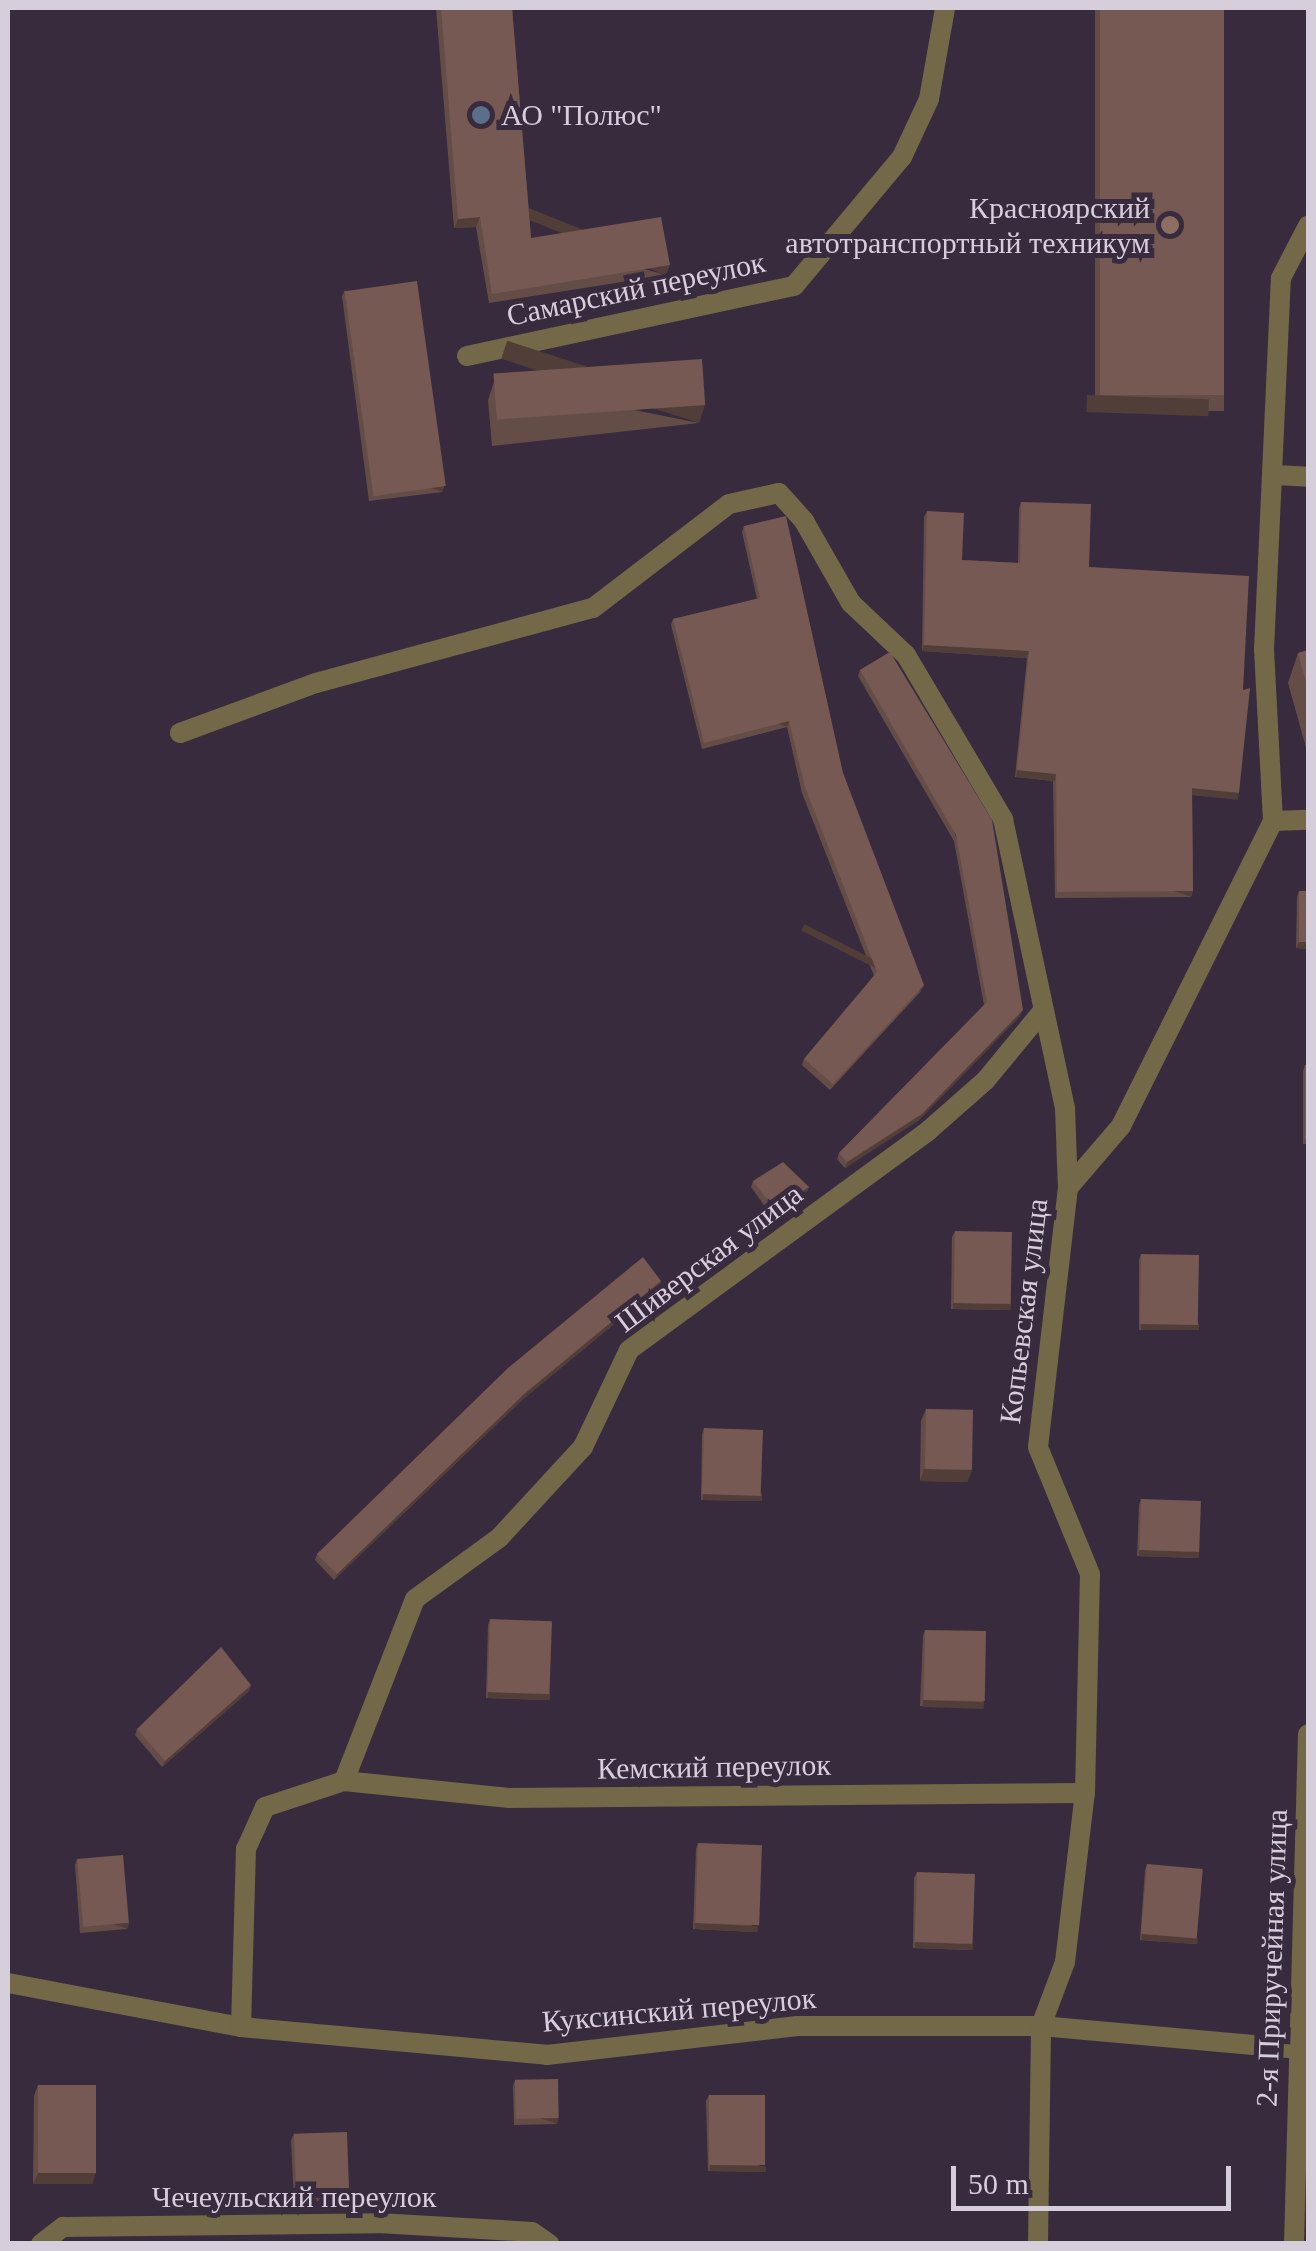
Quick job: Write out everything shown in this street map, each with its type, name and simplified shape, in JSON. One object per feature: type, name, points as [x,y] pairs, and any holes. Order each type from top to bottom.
[{"type":"street","name":"Самарский переулок","points":[[467,356],[794,286],[902,157],[928,99],[946,8]]},
{"type":"street","points":[[1308,226],[1281,278],[1264,650],[1272,821],[1308,820]]},
{"type":"street","points":[[1275,475],[1308,476]]},
{"type":"street","points":[[180,733],[316,683],[593,608],[729,504],[779,493],[804,521],[851,603],[906,655],[1002,819],[1041,1013],[1065,1108],[1068,1188]]},
{"type":"street","name":"Копьевская улица","points":[[1038,2244],[1041,2026],[1065,1962],[1085,1793],[1090,1574],[1038,1446],[1068,1188],[1121,1126],[1272,821]]},
{"type":"street","name":"Шиверская улица","points":[[344,1781],[416,1599],[499,1538],[584,1447],[629,1350],[928,1132],[985,1081],[1041,1013]]},
{"type":"street","name":"2-я Приручейная улица","points":[[1294,2244],[1308,1734]]},
{"type":"street","points":[[241,2027],[246,1849],[265,1808],[344,1781]]},
{"type":"street","name":"Кемский переулок","points":[[344,1781],[509,1798],[1085,1793]]},
{"type":"street","name":"Куксинский переулок","points":[[8,1982],[241,2027],[547,2055],[797,2026],[1041,2026],[1300,2049]]},
{"type":"street","name":"Чечеульский переулок","points":[[42,2244],[63,2227],[378,2223],[532,2232],[549,2244]]},
{"type":"building","points":[[441,8],[512,8],[531,238],[661,217],[670,265],[492,294],[480,217],[458,219]]},
{"type":"building","points":[[1100,8],[1224,8],[1224,395],[1100,395]]},
{"type":"building","points":[[417,281],[446,486],[374,496],[345,291]]},
{"type":"building","points":[[702,359],[705,405],[497,419],[494,374]]},
{"type":"building","points":[[1021,502],[1091,504],[1089,567],[1249,576],[1243,690],[1250,688],[1239,793],[1192,788],[1193,891],[1057,892],[1056,774],[1017,770],[1029,651],[924,645],[927,511],[964,513],[962,560],[1020,563]]},
{"type":"building","points":[[786,516],[843,773],[924,985],[833,1084],[804,1059],[877,972],[805,787],[789,721],[704,743],[673,619],[760,598],[744,526]]},
{"type":"building","points":[[1308,650],[1308,689],[1298,653]]},
{"type":"building","points":[[890,652],[992,820],[1023,1010],[922,1114],[847,1162],[839,1153],[987,1002],[956,835],[860,670]]},
{"type":"building","points":[[1299,891],[1308,891],[1308,942],[1299,942]]},
{"type":"building","points":[[1308,1065],[1308,1138],[1305,1138]]},
{"type":"building","points":[[783,1162],[809,1187],[774,1209],[753,1181]]},
{"type":"building","points":[[955,1231],[1012,1232],[1011,1304],[954,1303]]},
{"type":"building","points":[[1141,1254],[1199,1255],[1198,1325],[1140,1324]]},
{"type":"building","points":[[643,1257],[661,1281],[524,1394],[337,1574],[317,1554],[508,1368]]},
{"type":"building","points":[[926,1409],[973,1410],[972,1470],[925,1469]]},
{"type":"building","points":[[704,1428],[763,1430],[761,1496],[702,1494]]},
{"type":"building","points":[[1141,1499],[1201,1501],[1199,1552],[1139,1550]]},
{"type":"building","points":[[490,1619],[552,1621],[549,1694],[487,1692]]},
{"type":"building","points":[[925,1630],[986,1631],[985,1701],[924,1700]]},
{"type":"building","points":[[221,1647],[251,1685],[165,1761],[137,1729]]},
{"type":"building","points":[[698,1843],[762,1845],[759,1925],[695,1923]]},
{"type":"building","points":[[123,1855],[129,1923],[83,1927],[77,1859]]},
{"type":"building","points":[[1147,1864],[1203,1869],[1197,1939],[1141,1934]]},
{"type":"building","points":[[917,1872],[975,1874],[973,1944],[915,1942]]},
{"type":"building","points":[[558,2079],[559,2118],[516,2119],[515,2080]]},
{"type":"building","points":[[38,2085],[96,2085],[96,2173],[38,2173]]},
{"type":"building","points":[[709,2095],[765,2095],[765,2165],[709,2165]]},
{"type":"building","points":[[347,2132],[349,2194],[296,2196],[294,2134]]},
{"type":"building","points":[[220,2243],[220,2244],[178,2244]]},
{"type":"place","name":"АО \"Полюс\"","points":[[481,115]]},
{"type":"place","name":"Красноярский автотранспортный техникум","points":[[1170,225]]}]
